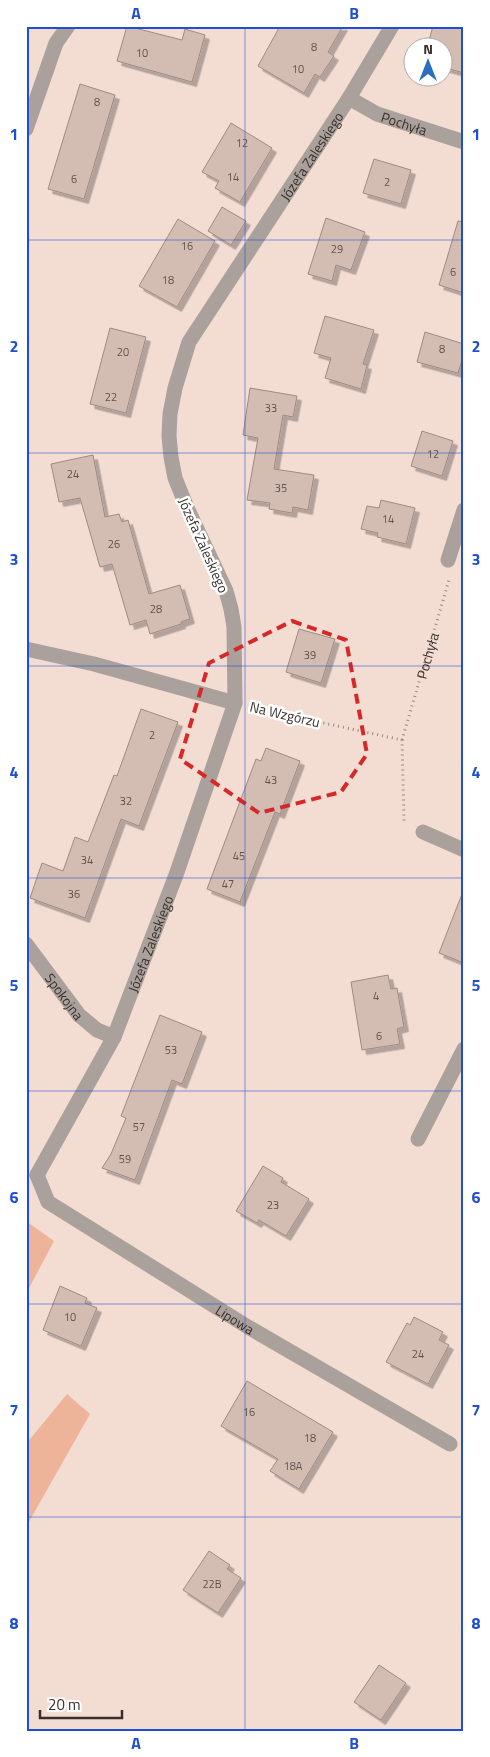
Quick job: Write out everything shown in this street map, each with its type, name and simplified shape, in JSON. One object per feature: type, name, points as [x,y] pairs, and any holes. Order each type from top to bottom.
[{"type":"street","points":[[26,129],[56,43],[68,26]]},
{"type":"street","name":"Józefa Zaleskiego","points":[[32,1173],[114,1037],[176,875],[235,703],[234,627],[231,609],[226,591],[175,478],[169,436],[174,388],[189,342],[349,98],[392,26]]},
{"type":"street","name":"Pochyła","points":[[349,98],[377,114],[464,142]]},
{"type":"street","points":[[450,565],[464,510]]},
{"type":"street","name":"Na Wzgórzu","points":[[26,649],[94,664],[235,703]]},
{"type":"street","points":[[423,832],[464,850]]},
{"type":"street","name":"Spokojna","points":[[26,944],[79,1015],[96,1030],[114,1037]]},
{"type":"street","points":[[418,1140],[464,1049]]},
{"type":"street","name":"Lipowa","points":[[32,1173],[48,1202],[248,1327],[450,1444]]},
{"type":"path","name":"Pochyła","points":[[402,740],[450,565]]},
{"type":"path","name":"Na Wzgórzu","points":[[235,703],[402,740]]},
{"type":"path","points":[[402,740],[404,821],[423,832]]},
{"type":"highlighted area","points":[[292,621],[346,640],[367,754],[341,792],[259,813],[180,759],[209,663]]},
{"type":"shaded area","points":[[26,1221],[54,1241],[26,1294]]},
{"type":"shaded area","points":[[67,1394],[90,1414],[26,1527],[26,1444]]},
{"type":"building","points":[[127,26],[182,40],[185,29],[205,35],[192,82],[117,61]]},
{"type":"building","points":[[280,26],[343,26],[328,52],[334,56],[320,77],[315,74],[304,93],[258,66]]},
{"type":"building","points":[[433,26],[464,26],[464,73],[452,70],[452,38],[430,38]]},
{"type":"building","points":[[80,84],[115,95],[84,199],[48,189]]},
{"type":"building","points":[[231,123],[272,148],[240,202],[215,188],[219,181],[202,172]]},
{"type":"building","points":[[374,159],[411,170],[401,204],[363,193]]},
{"type":"building","points":[[222,207],[246,221],[231,245],[208,231]]},
{"type":"building","points":[[326,218],[365,232],[351,270],[336,265],[332,281],[308,274]]},
{"type":"building","points":[[178,219],[215,241],[177,307],[139,286]]},
{"type":"building","points":[[458,221],[464,222],[464,293],[439,285]]},
{"type":"building","points":[[325,316],[374,330],[363,364],[367,365],[361,389],[325,378],[331,358],[314,353]]},
{"type":"building","points":[[110,328],[146,337],[126,413],[90,404]]},
{"type":"building","points":[[425,332],[464,344],[464,354],[458,373],[417,362]]},
{"type":"building","points":[[250,388],[297,396],[293,417],[283,415],[274,469],[314,475],[308,510],[293,507],[292,513],[269,509],[270,503],[247,500],[258,438],[243,435]]},
{"type":"building","points":[[422,431],[453,441],[442,476],[411,466]]},
{"type":"building","points":[[93,455],[105,517],[119,514],[122,522],[128,520],[149,594],[180,585],[190,619],[181,622],[181,624],[150,634],[146,620],[130,625],[112,564],[100,567],[80,498],[59,502],[51,464]]},
{"type":"building","points":[[381,500],[415,508],[406,544],[377,537],[378,533],[361,529],[367,506],[379,508]]},
{"type":"building","points":[[299,629],[335,639],[321,683],[286,672]]},
{"type":"building","points":[[141,709],[178,722],[139,826],[121,819],[85,918],[30,898],[42,863],[63,871],[75,837],[88,842],[114,775],[117,776]]},
{"type":"building","points":[[266,748],[300,761],[280,814],[275,812],[240,902],[207,889],[256,759],[261,761]]},
{"type":"building","points":[[462,894],[464,895],[464,963],[439,953]]},
{"type":"building","points":[[388,975],[391,989],[397,988],[404,1027],[397,1029],[400,1044],[362,1050],[351,982]]},
{"type":"building","points":[[160,1015],[202,1032],[182,1084],[172,1080],[135,1180],[102,1168],[111,1154],[126,1118],[121,1116]]},
{"type":"building","points":[[263,1166],[283,1178],[281,1182],[309,1199],[286,1236],[259,1220],[257,1223],[236,1211]]},
{"type":"building","points":[[60,1286],[87,1298],[85,1303],[97,1308],[81,1346],[43,1330]]},
{"type":"building","points":[[414,1317],[443,1332],[439,1340],[449,1345],[428,1384],[386,1362],[407,1323],[410,1325]]},
{"type":"building","points":[[247,1381],[333,1432],[299,1489],[270,1471],[278,1459],[221,1426]]},
{"type":"building","points":[[209,1551],[230,1565],[227,1569],[241,1578],[218,1613],[183,1590]]},
{"type":"building","points":[[379,1665],[406,1683],[381,1720],[354,1702]]}]
